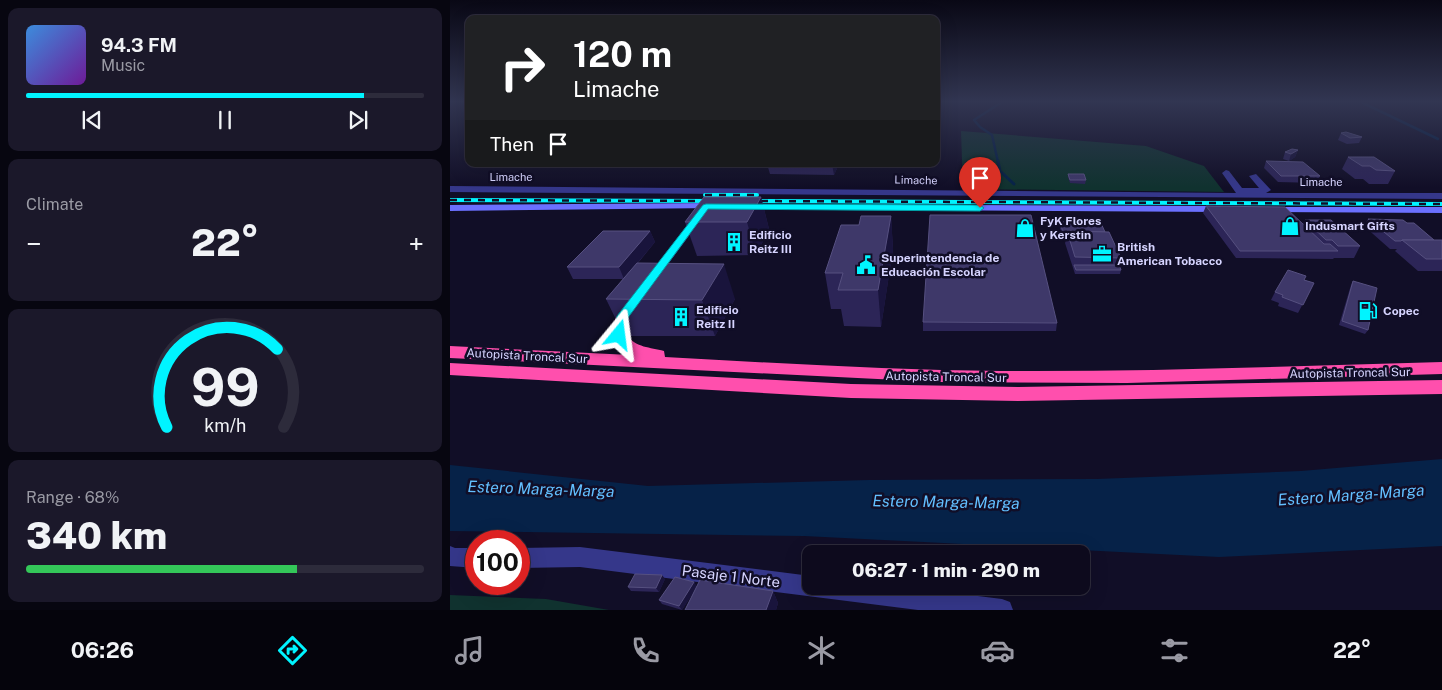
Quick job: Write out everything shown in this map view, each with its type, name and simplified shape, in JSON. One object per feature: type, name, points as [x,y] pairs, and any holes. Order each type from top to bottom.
[{"type":"highway","points":[[624,315],[619,335],[626,345],[632,349],[648,354],[718,366]]},
{"type":"highway","name":"Autopista Troncal Sur","points":[[450,352],[866,374],[1018,377],[1192,375],[1442,368]]},
{"type":"highway","name":"Autopista Troncal Sur","points":[[450,368],[851,391],[925,393],[1018,394],[1442,387]]},
{"type":"main road","points":[[450,208],[706,206],[1226,209]]},
{"type":"main road","points":[[1266,210],[1442,210]]},
{"type":"street","points":[[1226,173],[1240,191],[1250,193],[1266,190],[1253,176]]},
{"type":"street","name":"Limache","points":[[450,189],[1015,194],[1250,193],[1442,196]]},
{"type":"street","points":[[645,287],[706,206]]},
{"type":"street","points":[[450,556],[465,558]]},
{"type":"street","name":"Pasaje 1 Norte","points":[[530,558],[580,557],[1002,610]]},
{"type":"green space","points":[[961,131],[1146,146],[1204,166],[1224,192],[963,189]]},
{"type":"green space","points":[[450,595],[546,599],[609,610],[450,610]]},
{"type":"water","name":"Estero Marga-Marga","points":[[1442,459],[1442,546],[1219,557],[1090,550],[1090,545],[982,545],[804,536],[530,532],[530,530],[450,531],[450,465],[648,486],[869,480],[1097,479],[1301,471]]},
{"type":"building","points":[[1346,132],[1362,137],[1350,138],[1341,133]]},
{"type":"building","points":[[1292,149],[1298,150],[1291,154],[1285,152]]},
{"type":"building","points":[[1348,157],[1374,157],[1395,171],[1376,170],[1370,166],[1362,166]]},
{"type":"building","points":[[1266,161],[1303,162],[1320,176],[1281,176]]},
{"type":"building","points":[[1068,174],[1084,174],[1086,180],[1070,180]]},
{"type":"building","points":[[704,197],[761,197],[747,222],[685,222]]},
{"type":"building","points":[[1206,206],[1285,207],[1324,244],[1330,244],[1338,251],[1240,251]]},
{"type":"building","points":[[930,215],[1031,215],[1057,323],[923,322]]},
{"type":"building","points":[[861,216],[891,216],[878,290],[838,290],[843,273],[825,273],[841,225],[859,225]]},
{"type":"building","points":[[1368,219],[1403,220],[1407,223],[1414,223],[1434,240],[1395,241]]},
{"type":"building","points":[[1305,220],[1331,220],[1360,246],[1338,246],[1332,240],[1326,240]]},
{"type":"building","points":[[1100,221],[1105,232],[1067,231],[1067,236],[1064,236],[1060,222]]},
{"type":"building","points":[[603,231],[650,231],[619,267],[567,267]]},
{"type":"building","points":[[1067,231],[1109,232],[1121,258],[1075,257]]},
{"type":"building","points":[[1402,240],[1442,240],[1442,259],[1426,259]]},
{"type":"building","points":[[637,263],[724,264],[702,300],[606,299]]},
{"type":"building","points":[[1074,265],[1119,265],[1121,270],[1076,270]]},
{"type":"building","points":[[1288,270],[1306,276],[1304,280],[1314,283],[1303,305],[1282,297],[1283,295],[1275,292]]},
{"type":"building","points":[[1353,281],[1377,288],[1368,330],[1342,321]]},
{"type":"building","points":[[635,574],[662,575],[656,588],[628,587]]},
{"type":"building","points":[[675,577],[694,582],[679,606],[659,600]]},
{"type":"building","points":[[700,580],[773,591],[766,610],[685,610]]},
{"type":"waterway","points":[[985,130],[992,135],[998,162]]},
{"type":"waterway","points":[[1420,130],[1438,139]]},
{"type":"waterway","points":[[998,161],[1000,171],[1014,184]]},
{"type":"railway","points":[[705,195],[757,195]]},
{"type":"railway","points":[[450,200],[715,201]]},
{"type":"railway","points":[[747,201],[1442,204]]},
{"type":"place","name":"Indusmart Gifts","points":[[1290,226]]},
{"type":"place","name":"FyK Flores y Kerstin","points":[[1025,228]]},
{"type":"place","name":"Edificio Reitz III","points":[[734,242]]},
{"type":"place","name":"British American Tobacco","points":[[1102,254]]},
{"type":"place","name":"Superintendencia de Educación Escolar","points":[[866,265]]},
{"type":"place","name":"Copec","points":[[1368,311]]},
{"type":"place","name":"Edificio Reitz II","points":[[681,317]]},
{"type":"route","points":[[619,335],[618,330],[621,318],[706,206],[980,208]]}]
